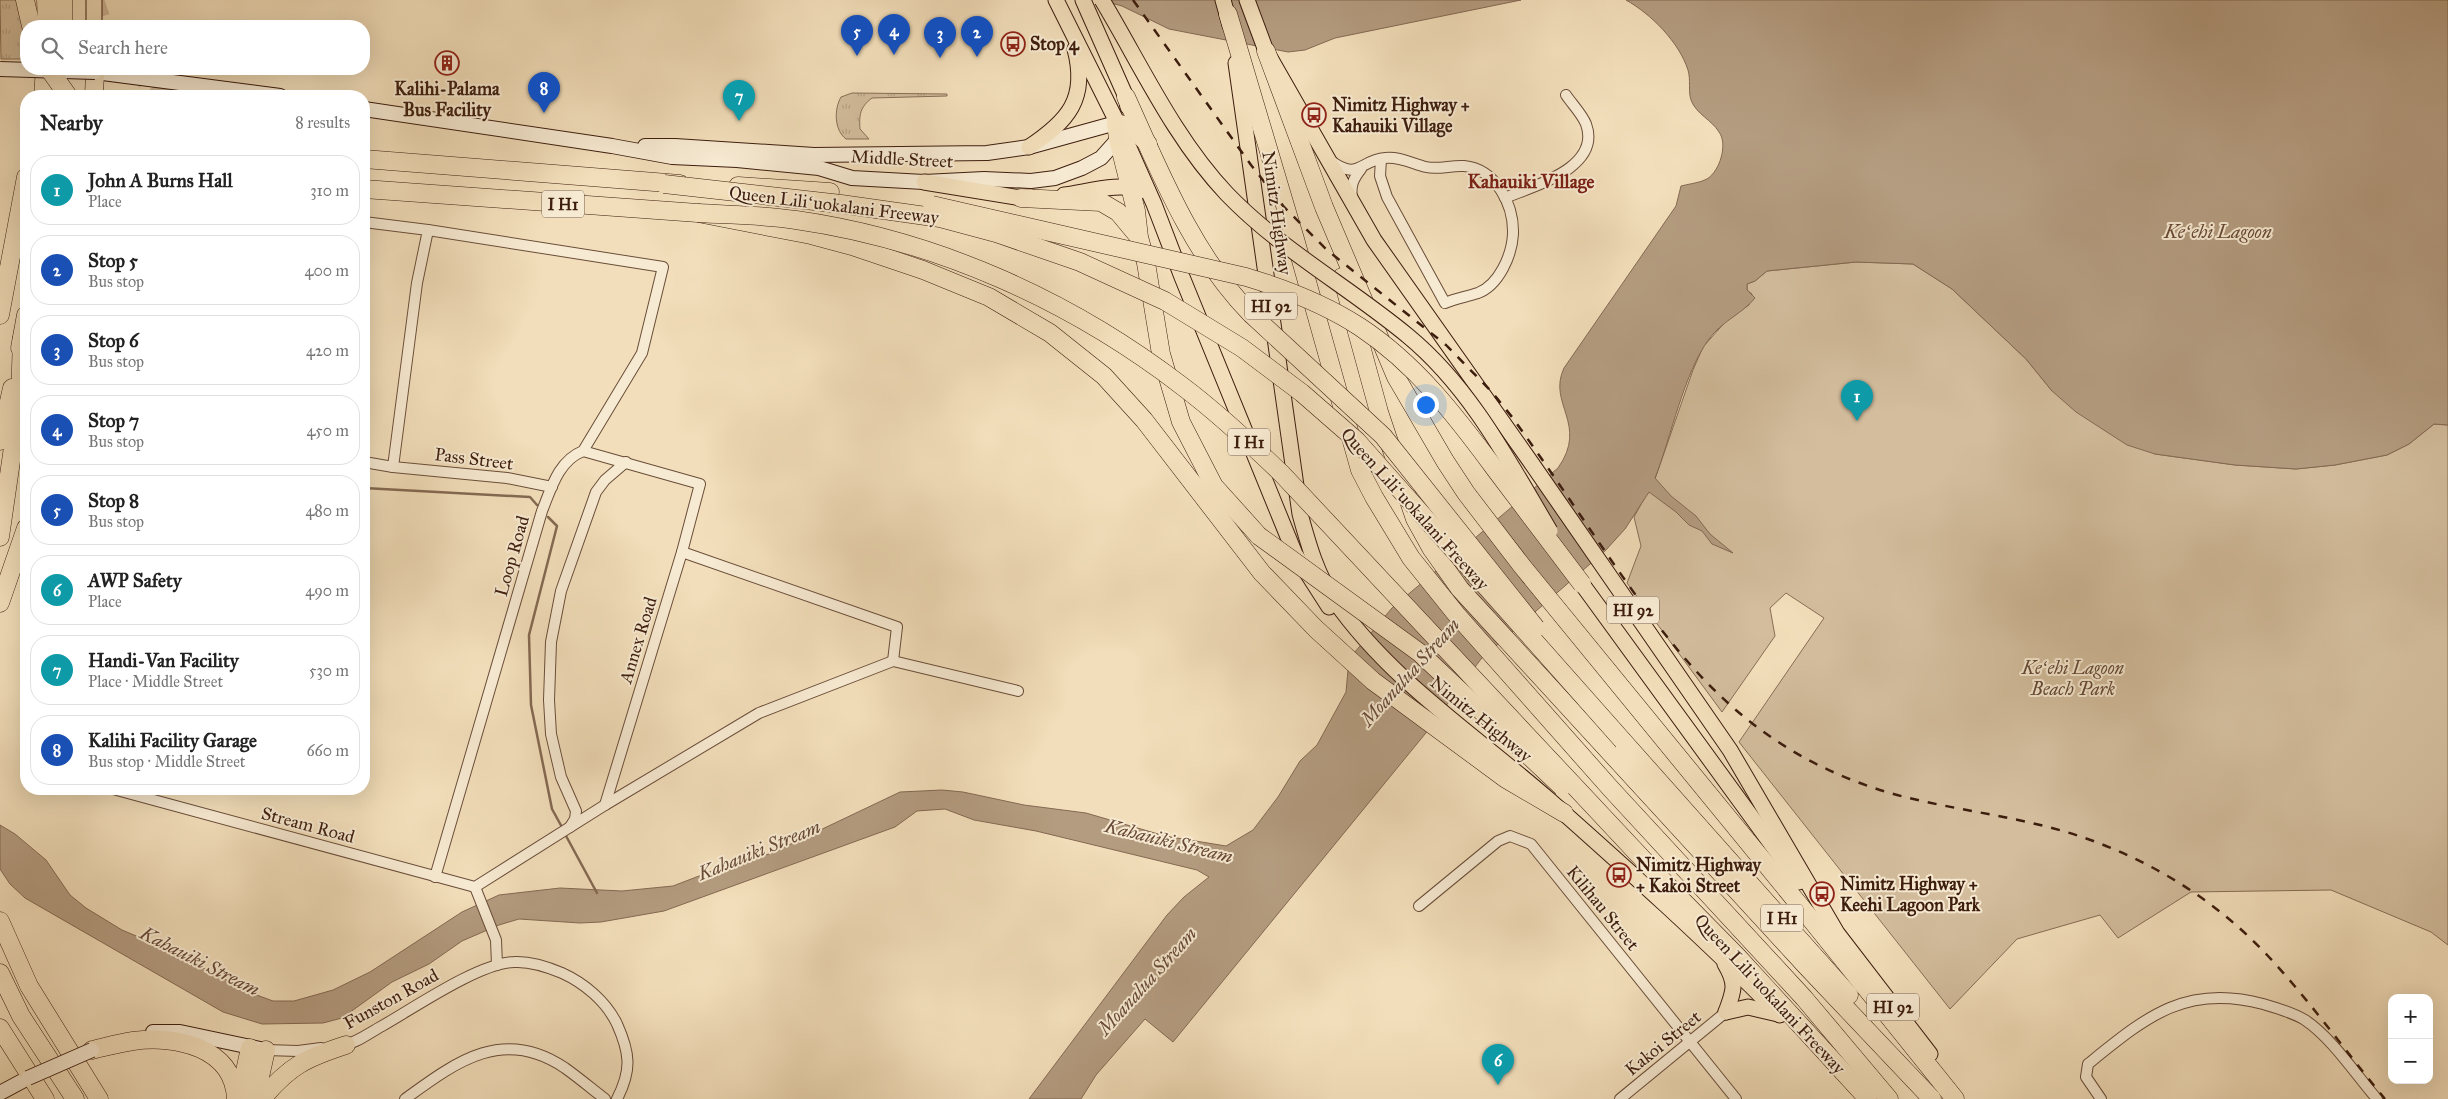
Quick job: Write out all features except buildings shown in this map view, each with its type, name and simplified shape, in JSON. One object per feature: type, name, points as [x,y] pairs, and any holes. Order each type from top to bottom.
[{"type":"highway","points":[[25,0],[29,20]]},
{"type":"highway","points":[[46,0],[47,20]]},
{"type":"highway","points":[[63,0],[63,20]]},
{"type":"highway","points":[[1226,7],[1238,58],[1295,239],[1360,470],[1374,498],[1411,558],[1456,614],[1611,789],[1804,998],[1889,1099]]},
{"type":"highway","points":[[1266,51],[1324,207],[1396,377],[1420,421],[1466,493],[1522,566],[1801,907],[1955,1099]]},
{"type":"highway","points":[[43,90],[45,75]]},
{"type":"highway","points":[[53,75],[64,90]]},
{"type":"highway","points":[[58,90],[59,75]]},
{"type":"highway","points":[[94,90],[95,75]]},
{"type":"highway","points":[[1126,97],[1200,250],[1231,294],[1383,436],[1624,741]]},
{"type":"highway","points":[[1148,144],[1138,133],[1120,129],[1139,237],[1146,263],[1161,354],[1181,422],[1214,486],[1259,536],[1420,654],[1668,886]]},
{"type":"highway","name":"Queen Liliʻuokalani Freeway","points":[[370,159],[507,169],[664,184],[850,205],[940,218],[996,232],[1080,262],[1165,301],[1242,348],[1302,393],[1357,442],[1818,958],[1936,1099]]},
{"type":"highway","points":[[664,184],[767,186],[916,202],[982,215],[1246,277],[1304,297],[1360,326],[1386,346],[1428,384],[1452,412],[1582,584]]},
{"type":"highway","name":"Queen Liliʻuokalani Freeway","points":[[370,189],[756,216],[825,224],[883,238],[950,258],[990,274],[1068,312],[1155,365],[1213,411],[1282,474],[1668,886],[1737,956],[1868,1099]]},
{"type":"highway","points":[[1021,198],[1101,202],[1118,212],[1139,237]]},
{"type":"highway","points":[[1324,207],[1359,344],[1379,412],[1415,519],[1431,548],[1460,589],[1496,629],[1932,1099]]},
{"type":"highway","points":[[0,315],[20,209]]},
{"type":"highway","points":[[698,213],[811,235],[852,246],[923,270],[990,298],[1050,333],[1090,364],[1126,398],[1262,573],[1283,596],[1373,681],[1506,779],[1564,813]]},
{"type":"highway","points":[[0,441],[20,347]]},
{"type":"highway","points":[[0,537],[20,399]]},
{"type":"highway","points":[[0,603],[20,545]]},
{"type":"highway","points":[[0,921],[29,986],[99,1099]]},
{"type":"highway","points":[[0,973],[21,1016],[75,1099]]},
{"type":"highway","points":[[48,1018],[106,1099]]},
{"type":"highway","points":[[0,1028],[45,1099]]},
{"type":"highway","points":[[92,1050],[134,1041],[172,1040],[195,1046],[209,1052],[228,1070],[233,1081],[237,1099]]},
{"type":"highway","points":[[262,1099],[292,1068],[322,1053],[346,1045]]},
{"type":"highway","points":[[237,1099],[258,1049]]},
{"type":"highway","points":[[255,1099],[258,1049]]},
{"type":"main road","points":[[94,0],[94,20]]},
{"type":"main road","points":[[1056,0],[1120,129],[1154,204],[1185,286],[1295,554],[1340,624],[1358,643],[1403,679]]},
{"type":"main road","points":[[1083,0],[1126,97],[1127,117],[1120,129]]},
{"type":"main road","points":[[1102,0],[1175,126],[1226,192],[1282,244],[1409,337],[1460,388],[1482,419],[1582,584],[1838,933]]},
{"type":"main road","name":"HI 92","points":[[1247,0],[1266,51],[1374,240],[1730,750],[1838,933],[1965,1099]]},
{"type":"main road","points":[[1029,147],[1055,130],[1064,121],[1075,100],[1078,86],[1078,59],[1070,28]]},
{"type":"main road","name":"Nimitz Highway","points":[[1238,58],[1300,514],[1311,552],[1334,600],[1363,637],[1403,679],[1564,813],[1718,952],[1858,1099]]},
{"type":"main road","points":[[0,70],[20,70]]},
{"type":"main road","points":[[131,75],[237,90]]},
{"type":"main road","name":"Middle Street","points":[[370,110],[612,146],[672,157],[737,160],[812,167],[852,178],[924,182],[1031,181],[1055,178],[1082,168],[1101,158],[1120,129]]},
{"type":"main road","name":"Middle Street","points":[[612,146],[675,146],[814,155],[979,153],[1029,147],[1120,129]]},
{"type":"main road","points":[[924,182],[1021,198],[1130,187],[1146,195],[1154,204]]},
{"type":"main road","points":[[1718,952],[1732,976],[1734,991],[1726,1012]]},
{"type":"main road","points":[[1726,1012],[1748,1007],[1780,1015]]},
{"type":"main road","name":"Funston Road","points":[[4,1094],[20,1081],[92,1050],[133,1036],[154,1032],[180,1032],[258,1049]]},
{"type":"street","points":[[1505,198],[1563,174],[1577,161],[1584,148],[1588,134],[1585,123],[1566,95]]},
{"type":"street","points":[[1329,159],[1339,167],[1350,171],[1361,169],[1381,159],[1396,158],[1436,168],[1473,168],[1490,178],[1505,198],[1513,226],[1513,236],[1502,269],[1487,288],[1445,304],[1387,197],[1380,176],[1381,159]]},
{"type":"street","points":[[1352,200],[1350,189],[1353,179],[1361,169]]},
{"type":"street","points":[[370,223],[428,230],[417,283],[393,467],[370,463]]},
{"type":"street","name":"Loop Road","points":[[428,230],[663,267],[642,353],[583,451],[566,462],[552,487],[542,512],[436,877]]},
{"type":"street","points":[[583,451],[626,462]]},
{"type":"street","points":[[569,828],[575,819],[576,812],[561,777],[550,734],[550,652],[554,620],[571,560],[596,492],[605,480],[626,462]]},
{"type":"street","name":"Annex Road","points":[[605,805],[682,552],[700,484],[626,462]]},
{"type":"street","name":"Pass Street","points":[[393,467],[506,478],[552,487]]},
{"type":"street","points":[[682,552],[897,627],[893,661]]},
{"type":"street","points":[[436,877],[475,887],[605,805],[758,714],[893,661],[1018,691]]},
{"type":"street","name":"Stream Road","points":[[135,795],[436,877]]},
{"type":"street","name":"Kilihau Street","points":[[1419,906],[1498,842],[1510,836],[1531,844],[1736,1099]]},
{"type":"street","points":[[475,887],[497,944],[498,965]]},
{"type":"street","name":"Funston Road","points":[[258,1049],[298,1051],[346,1045],[459,983],[498,965],[514,962],[558,971],[583,985],[606,1006],[616,1023],[629,1060],[625,1080],[617,1099]]},
{"type":"street","points":[[2101,1099],[2086,1077],[2088,1064],[2142,1021],[2176,1005],[2218,998],[2247,1000],[2282,1009],[2305,1020],[2328,1041],[2377,1099]]},
{"type":"street","name":"Kakoi Street","points":[[1620,1099],[1726,1012]]},
{"type":"street","points":[[405,1099],[458,1062],[483,1052],[504,1050],[533,1053],[552,1061],[605,1099]]},
{"type":"green space","points":[[0,0],[18,0],[24,20],[20,20],[20,59],[1,59]]},
{"type":"green space","points":[[852,93],[947,94],[947,96],[872,98],[863,108],[860,120],[860,129],[869,139],[846,139],[837,125],[836,113],[841,97]]},
{"type":"green space","name":"Keʻehi Lagoon Beach Park","points":[[1856,262],[1913,264],[1952,289],[2026,359],[2052,391],[2155,454],[2235,465],[2296,469],[2335,465],[2387,455],[2409,444],[2434,424],[2448,425],[2448,945],[2431,932],[2331,890],[2191,892],[2118,938],[2100,915],[2017,939],[1950,1009],[1739,742],[1824,618],[1786,593],[1770,608],[1775,636],[1722,712],[1627,583],[1641,546],[1634,517],[1655,479],[1693,370],[1703,347],[1727,320],[1749,305],[1752,294],[1747,290],[1747,284],[1755,281],[1767,271]]},
{"type":"water","points":[[1101,0],[1521,0],[1335,38],[1305,50],[1288,52],[1169,29],[1122,6]]},
{"type":"water","name":"Keʻehi Lagoon","points":[[1626,0],[2448,0],[2448,425],[2434,424],[2409,444],[2387,455],[2335,465],[2296,469],[2235,465],[2155,454],[2127,445],[2076,412],[2052,391],[2026,359],[1952,289],[1913,264],[1856,262],[1767,271],[1755,281],[1747,284],[1747,290],[1755,298],[1714,333],[1700,353],[1685,387],[1655,478],[1671,496],[1696,516],[1710,534],[1733,553],[1712,544],[1702,531],[1689,525],[1676,512],[1649,492],[1625,529],[1605,551],[1481,659],[1425,734],[1173,1042],[1145,1019],[1096,1075],[1081,1099],[1029,1099],[1167,915],[1184,897],[1209,877],[1197,870],[1036,831],[974,820],[945,809],[917,811],[895,827],[664,911],[601,922],[580,923],[519,919],[499,925],[462,941],[429,964],[392,982],[342,1018],[323,1023],[262,1024],[223,1012],[25,898],[10,884],[0,869],[0,825],[15,834],[46,860],[70,895],[86,908],[122,930],[160,946],[254,994],[273,1001],[294,1001],[333,990],[370,972],[462,912],[499,895],[560,888],[622,891],[673,886],[712,871],[772,853],[900,792],[942,790],[963,792],[1024,805],[1086,813],[1165,836],[1226,846],[1253,830],[1278,797],[1300,761],[1317,745],[1346,692],[1349,659],[1392,608],[1558,468],[1566,453],[1570,439],[1569,427],[1560,393],[1560,381],[1564,368],[1676,206],[1681,186],[1707,179],[1719,164],[1723,150],[1722,137],[1716,128],[1693,105],[1690,97],[1688,70],[1678,49],[1654,21]]},
{"type":"waterway","points":[[370,488],[530,497],[537,505]]},
{"type":"waterway","points":[[548,517],[557,526],[529,635],[531,705],[552,809],[563,829]]},
{"type":"waterway","points":[[565,834],[597,893]]},
{"type":"tunnel","points":[[95,0],[102,20]]},
{"type":"tunnel","points":[[139,75],[156,90]]},
{"type":"railway","points":[[1133,0],[1251,165],[1284,207],[1327,250],[1446,345],[1491,391],[1525,435],[1628,585],[1663,632],[1701,676],[1744,717],[1800,755],[1851,780],[1905,797],[2024,821],[2063,831],[2120,852],[2174,880],[2223,914],[2268,956],[2385,1099]]},
{"type":"place","name":"Stop 4","points":[[1013,44]]},
{"type":"place","name":"Stop 7","points":[[894,55]]},
{"type":"place","name":"Stop 8","points":[[857,56]]},
{"type":"place","name":"Stop 5","points":[[977,57]]},
{"type":"place","name":"Stop 6","points":[[940,58]]},
{"type":"place","name":"Kalihi-Palama Bus Facility","points":[[447,63]]},
{"type":"place","name":"Kalihi Facility Garage","points":[[544,113]]},
{"type":"place","name":"Nimitz Highway + Kahauiki Village","points":[[1314,115]]},
{"type":"place","name":"Handi-Van Facility","points":[[739,121]]},
{"type":"place","name":"John A Burns Hall","points":[[1857,421]]},
{"type":"place","name":"Nimitz Highway + Kakoi Street","points":[[1619,875]]},
{"type":"place","name":"Nimitz Highway + Keehi Lagoon Park","points":[[1822,894]]},
{"type":"place","name":"AWP Safety","points":[[1498,1085]]},
{"type":"district","name":"Kahauiki Village","points":[[1531,181]]},
{"type":"water label","name":"Moanalua Stream","points":[[1410,672]]},
{"type":"water label","name":"Kahauiki Stream","points":[[1169,841]]},
{"type":"water label","name":"Kahauiki Stream","points":[[759,850]]},
{"type":"water label","name":"Kahauiki Stream","points":[[200,961]]},
{"type":"water label","name":"Moanalua Stream","points":[[1147,981]]}]
